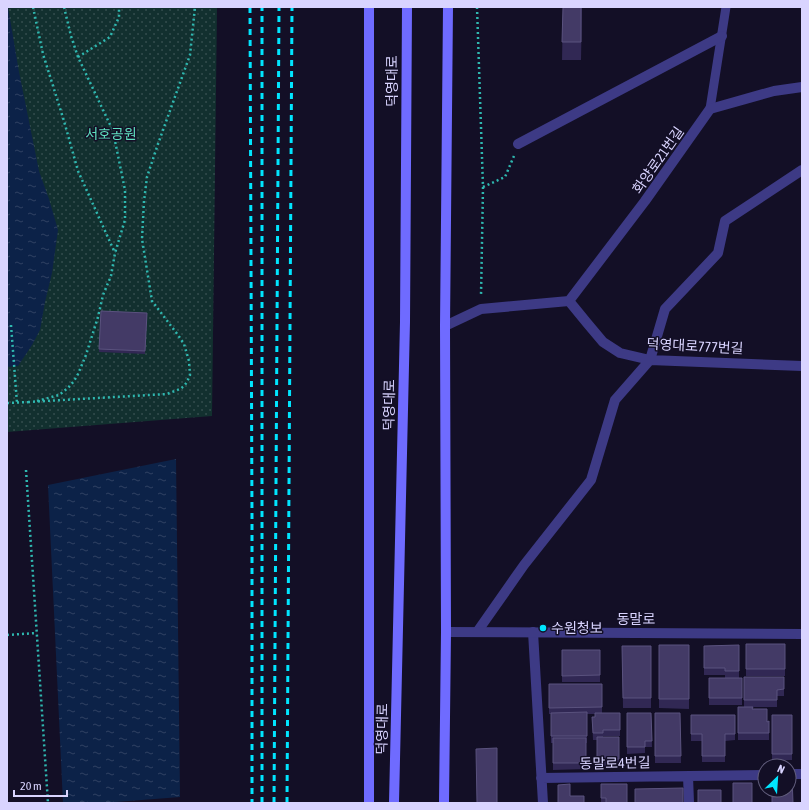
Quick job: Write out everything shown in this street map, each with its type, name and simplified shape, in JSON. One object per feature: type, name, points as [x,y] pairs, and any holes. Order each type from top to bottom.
[{"type":"main road","name":"덕영대로","points":[[369,7],[369,803]]},
{"type":"main road","name":"덕영대로","points":[[394,803],[405,330],[407,7]]},
{"type":"main road","points":[[444,803],[446,632],[445,326],[448,7]]},
{"type":"street","points":[[518,144],[722,36]]},
{"type":"street","points":[[710,109],[774,91],[802,88]]},
{"type":"street","name":"화양로21번길","points":[[569,301],[645,201],[710,109]]},
{"type":"street","points":[[477,632],[524,565],[591,480],[615,400],[650,360],[665,309],[718,254],[724,221],[802,170]]},
{"type":"street","points":[[445,326],[481,309],[569,301]]},
{"type":"street","name":"덕영대로777번길","points":[[569,301],[603,342],[620,353],[650,360],[802,366]]},
{"type":"street","name":"동말로","points":[[446,632],[802,634]]},
{"type":"street","points":[[533,632],[543,803]]},
{"type":"street","name":"동말로4번길","points":[[541,778],[757,775]]},
{"type":"street","points":[[688,776],[689,803]]},
{"type":"lane","points":[[710,109],[726,7]]},
{"type":"path","points":[[33,7],[43,54],[64,120],[78,171],[115,253]]},
{"type":"path","points":[[28,402],[59,395],[68,388],[78,374],[86,355],[103,295],[112,276],[115,253],[125,220],[125,190],[113,131],[78,57],[64,7]]},
{"type":"path","points":[[78,57],[110,36],[119,17],[119,7]]},
{"type":"path","points":[[7,403],[167,394],[180,389],[187,382],[190,375],[190,361],[184,344],[152,302],[142,239],[147,177],[190,55],[194,7]]},
{"type":"path","points":[[477,7],[483,188],[481,309]]},
{"type":"path","points":[[483,188],[505,177],[518,144]]},
{"type":"path","points":[[11,325],[18,403]]},
{"type":"path","points":[[26,470],[48,803]]},
{"type":"path","points":[[7,634],[37,633]]},
{"type":"green space","name":"서호공원","points":[[7,7],[217,7],[212,416],[7,432]]},
{"type":"water","points":[[7,7],[39,171],[58,230],[52,273],[40,330],[18,366],[7,367]]},
{"type":"water","points":[[176,459],[180,797],[103,803],[63,803],[48,485]]},
{"type":"building","points":[[563,7],[581,7],[581,42],[562,42]]},
{"type":"building","points":[[101,311],[147,313],[145,351],[99,349]]},
{"type":"building","points":[[746,644],[785,644],[785,669],[746,669]]},
{"type":"building","points":[[659,645],[689,645],[689,699],[659,699]]},
{"type":"building","points":[[739,645],[739,671],[725,671],[725,668],[704,668],[704,646]]},
{"type":"building","points":[[622,646],[651,646],[651,698],[623,698]]},
{"type":"building","points":[[562,650],[600,650],[600,675],[562,676]]},
{"type":"building","points":[[744,677],[784,677],[784,689],[777,690],[777,700],[744,700]]},
{"type":"building","points":[[709,678],[742,678],[742,698],[709,698]]},
{"type":"building","points":[[549,684],[602,684],[602,707],[549,708]]},
{"type":"building","points":[[738,707],[767,709],[769,733],[738,733]]},
{"type":"building","points":[[587,712],[587,736],[551,736],[551,713]]},
{"type":"building","points":[[595,713],[620,713],[620,730],[603,730],[603,733],[593,733],[592,717],[595,717]]},
{"type":"building","points":[[627,713],[651,713],[652,741],[645,741],[645,747],[627,747]]},
{"type":"building","points":[[655,713],[680,713],[681,756],[655,756]]},
{"type":"building","points":[[691,715],[735,715],[735,734],[725,734],[725,756],[702,756],[702,734],[691,734]]},
{"type":"building","points":[[772,715],[792,715],[792,754],[772,754]]},
{"type":"building","points":[[597,737],[619,737],[619,759],[597,759]]},
{"type":"building","points":[[553,738],[586,738],[586,763],[553,763]]},
{"type":"building","points":[[497,748],[497,803],[477,803],[476,749]]},
{"type":"building","points":[[733,783],[752,783],[752,803],[733,803]]},
{"type":"building","points":[[570,784],[570,796],[584,796],[584,803],[558,803],[558,785]]},
{"type":"building","points":[[601,784],[627,784],[627,803],[606,803],[606,798],[601,798]]},
{"type":"building","points":[[683,788],[683,803],[635,803],[635,789]]},
{"type":"building","points":[[698,790],[721,790],[721,803],[698,803]]},
{"type":"building","points":[[772,798],[793,798],[793,803],[772,803]]},
{"type":"railway","points":[[250,7],[252,803]]},
{"type":"railway","points":[[262,7],[262,803]]},
{"type":"railway","points":[[274,803],[279,7]]},
{"type":"railway","points":[[287,803],[292,7]]},
{"type":"place","name":"수원청보","points":[[543,628]]}]
